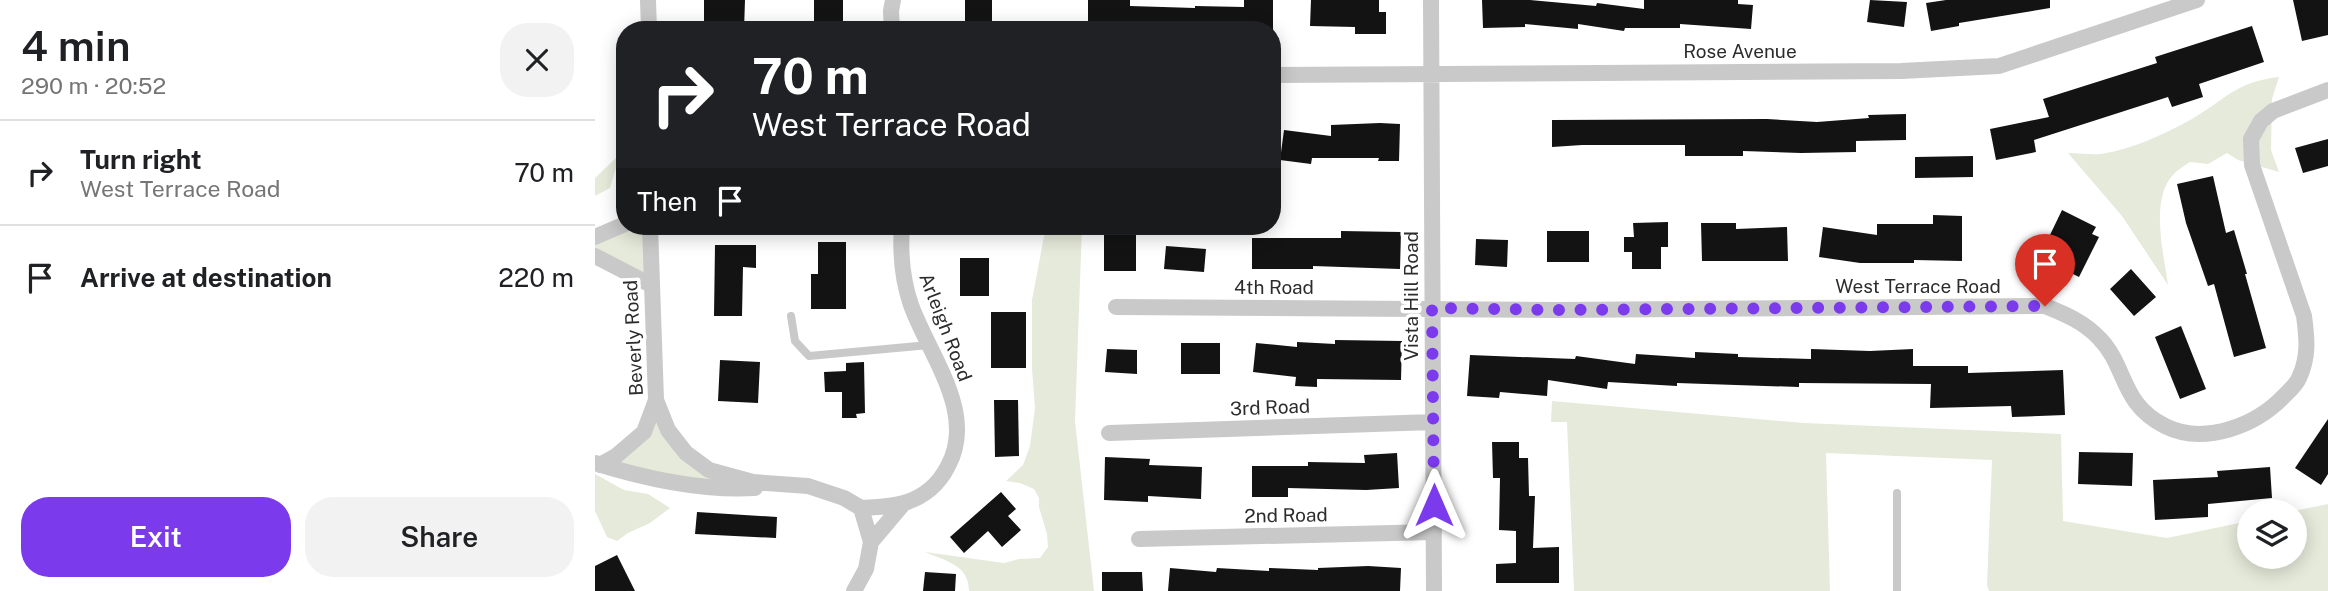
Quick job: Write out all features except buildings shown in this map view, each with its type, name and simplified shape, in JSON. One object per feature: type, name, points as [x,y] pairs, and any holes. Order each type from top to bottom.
[{"type":"street","points":[[648,0],[649,21]]},
{"type":"street","points":[[892,21],[893,0]]},
{"type":"street","name":"Vista Hill Road","points":[[1431,0],[1434,591]]},
{"type":"street","name":"Rose Avenue","points":[[1281,75],[1887,71],[1999,66],[2197,0]]},
{"type":"street","name":"West Terrace Road","points":[[1432,308],[1572,310],[2045,306],[2073,317],[2100,338],[2126,389],[2141,409],[2165,426],[2199,434],[2218,432],[2251,420],[2273,408],[2298,381],[2305,362],[2308,341],[2304,316],[2252,165],[2251,139],[2261,121],[2273,111],[2328,90]]},
{"type":"street","points":[[595,237],[616,228]]},
{"type":"street","name":"Beverly Road","points":[[650,235],[656,400],[668,430],[685,453],[709,470],[753,482],[795,485]]},
{"type":"street","name":"Arleigh Road","points":[[854,591],[866,569],[871,542],[863,514],[904,503],[931,490],[941,481],[956,452],[958,435],[950,393],[911,305],[903,273],[901,235]]},
{"type":"street","points":[[595,256],[651,285]]},
{"type":"street","name":"4th Road","points":[[1115,307],[1432,308]]},
{"type":"street","points":[[598,464],[616,456],[643,432],[656,400]]},
{"type":"street","name":"3rd Road","points":[[1109,433],[1433,422]]},
{"type":"street","points":[[598,464],[639,475],[701,486],[808,486],[844,498],[863,514]]},
{"type":"street","name":"Arleigh Road","points":[[871,542],[904,503]]},
{"type":"street","name":"2nd Road","points":[[1139,539],[1434,532]]},
{"type":"lane","points":[[791,316],[795,341],[809,356],[929,345]]},
{"type":"lane","points":[[1897,493],[1897,591]]},
{"type":"green space","points":[[2279,77],[2272,99],[2271,150],[2279,172],[2238,160],[2227,153],[2208,164],[2190,162],[2174,174],[2165,187],[2160,229],[2168,285],[2122,216],[2068,153],[2101,154],[2137,145],[2192,119],[2242,87]]},
{"type":"green space","points":[[616,158],[610,188],[595,196],[595,178]]},
{"type":"green space","points":[[616,229],[616,235],[650,235],[651,285],[595,256],[595,237]]},
{"type":"green space","points":[[1044,235],[1082,235],[1075,421],[1094,591],[969,591],[968,582],[961,570],[948,561],[925,552],[1004,563],[1040,558],[1048,547],[1039,498],[1034,489],[1006,481],[1023,465],[1030,446],[1035,408],[1032,300]]},
{"type":"green space","points":[[656,400],[686,453],[748,488],[600,465],[644,432]]},
{"type":"green space","points":[[1552,401],[1804,423],[2061,434],[2063,521],[2167,538],[2237,523],[2237,569],[2307,569],[2307,508],[2328,504],[2328,591],[1989,591],[1987,585],[1992,460],[1826,453],[1830,591],[1574,591],[1567,422],[1551,422]]},
{"type":"green space","points":[[595,474],[624,490],[648,494],[670,508],[650,523],[617,541],[607,537],[595,511]]},
{"type":"route","points":[[1434,505],[1432,308],[1558,310],[2045,306]]}]
